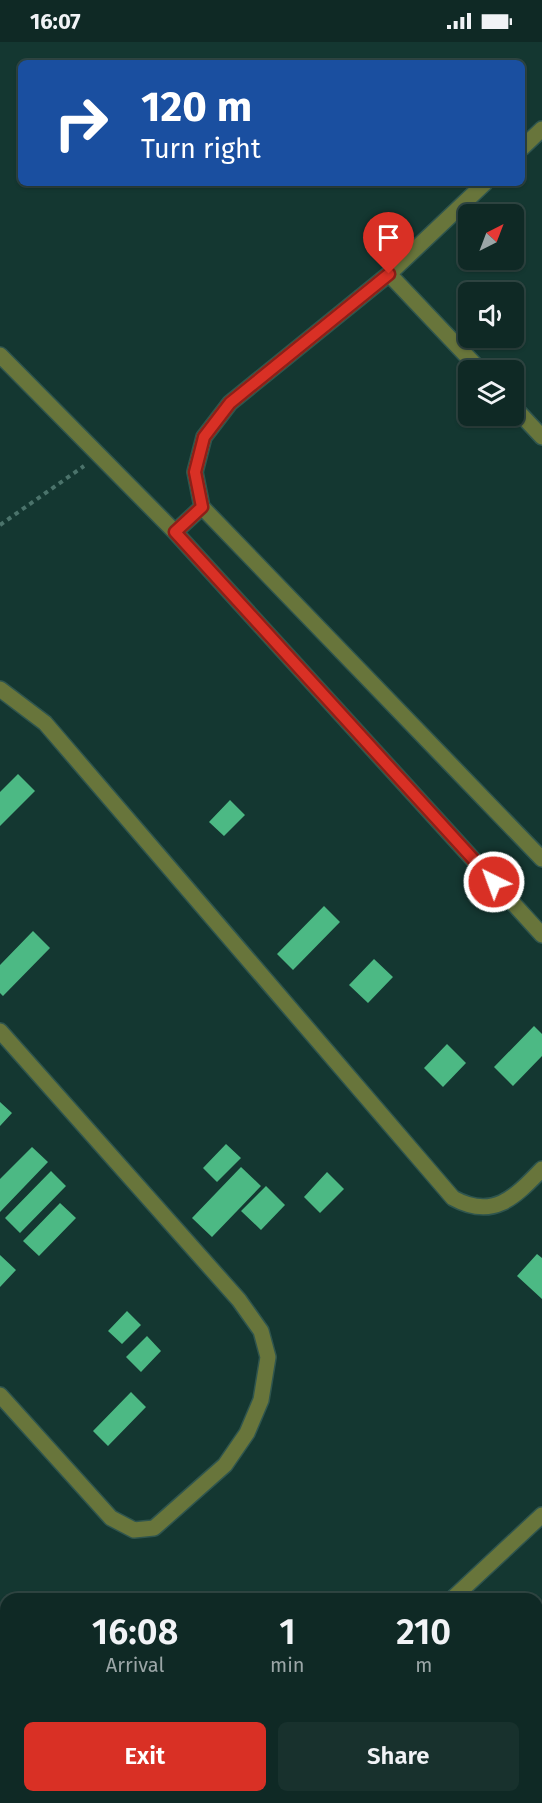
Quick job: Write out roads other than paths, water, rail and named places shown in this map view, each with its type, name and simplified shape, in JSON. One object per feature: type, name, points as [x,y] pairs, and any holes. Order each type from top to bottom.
[{"type":"street","points":[[525,145],[542,129]]},
{"type":"street","points":[[482,186],[389,274],[230,403],[204,437],[195,472],[202,507],[542,859]]},
{"type":"street","points":[[389,274],[471,360]]},
{"type":"street","points":[[0,355],[175,532],[542,935]]},
{"type":"street","points":[[524,418],[542,437]]},
{"type":"street","points":[[175,532],[202,507]]},
{"type":"street","points":[[0,689],[45,723],[453,1198],[469,1206],[492,1208],[515,1195],[542,1169]]},
{"type":"street","points":[[0,1031],[239,1300],[261,1331],[268,1357],[261,1400],[247,1433],[225,1465],[154,1528],[134,1530],[111,1518],[0,1395]]},
{"type":"street","points":[[458,1593],[542,1515]]}]
